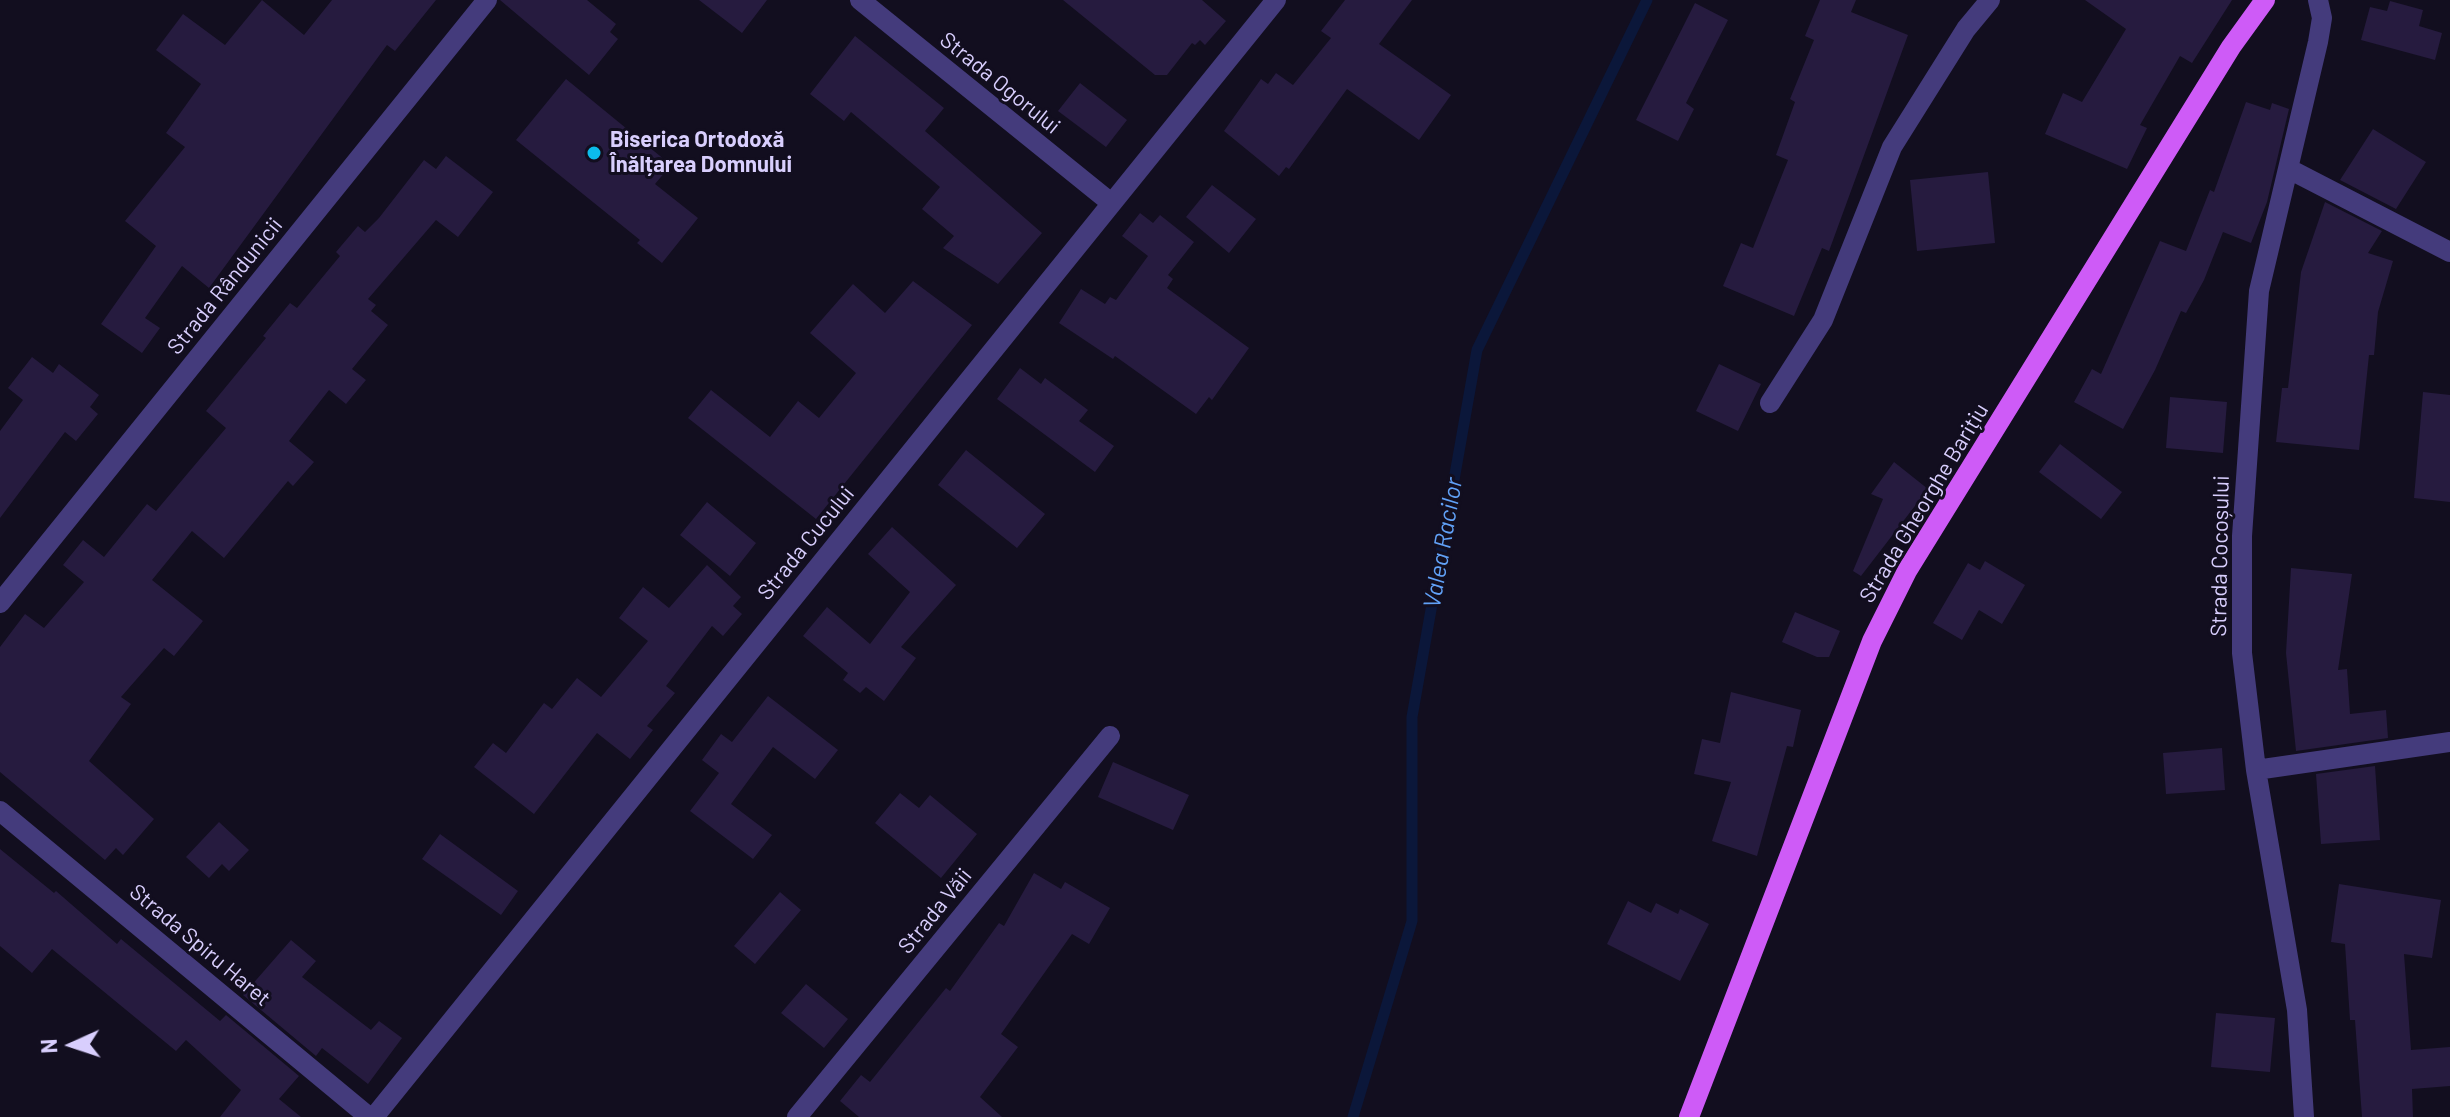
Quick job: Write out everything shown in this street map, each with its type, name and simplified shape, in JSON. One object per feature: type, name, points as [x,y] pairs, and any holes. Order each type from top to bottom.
[{"type":"main road","name":"Strada Gheorghe Barițiu","points":[[1689,1117],[1872,641],[1907,571],[2231,47],[2265,0]]},
{"type":"street","name":"Strada Rândunicii","points":[[0,603],[487,0]]},
{"type":"street","name":"Strada Ogorului","points":[[860,0],[1110,202]]},
{"type":"street","name":"Strada Cucului","points":[[372,1117],[1276,0]]},
{"type":"street","points":[[1770,403],[1823,320],[1892,147],[1966,29],[1990,0]]},
{"type":"street","name":"Strada Cocoșului","points":[[2304,1117],[2297,1010],[2256,770],[2242,653],[2242,536],[2248,413],[2259,291],[2318,42],[2322,18],[2318,0]]},
{"type":"street","points":[[2289,169],[2450,252]]},
{"type":"street","name":"Strada Văii","points":[[797,1117],[1110,736]]},
{"type":"street","points":[[2256,770],[2450,742]]},
{"type":"street","name":"Strada Spiru Haret","points":[[0,811],[372,1117]]},
{"type":"building","points":[[262,0],[304,35],[332,0],[436,0],[395,51],[387,45],[209,288],[182,266],[145,318],[160,328],[142,353],[101,324],[156,246],[125,221],[185,147],[166,133],[201,84],[156,50],[183,14],[225,45]]},
{"type":"building","points":[[500,0],[587,0],[616,24],[610,32],[618,39],[589,75]]},
{"type":"building","points":[[699,0],[767,0],[742,33]]},
{"type":"building","points":[[1063,0],[1202,0],[1226,21],[1205,45],[1200,40],[1195,45],[1192,43],[1167,75],[1155,75]]},
{"type":"building","points":[[1345,0],[1412,0],[1379,44],[1451,95],[1419,140],[1347,89],[1289,169],[1286,167],[1279,176],[1224,131],[1261,79],[1268,84],[1276,73],[1293,85],[1331,38],[1321,31]]},
{"type":"building","points":[[1820,0],[1856,0],[1851,12],[1908,35],[1829,251],[1822,248],[1794,316],[1723,286],[1741,243],[1753,248],[1788,160],[1776,155],[1795,102],[1790,99],[1814,40],[1805,36]]},
{"type":"building","points":[[2085,0],[2232,0],[2192,63],[2180,56],[2140,125],[2147,128],[2127,169],[2045,134],[2063,93],[2082,102],[2126,29]]},
{"type":"building","points":[[2390,1],[2423,10],[2419,26],[2442,33],[2435,60],[2361,40],[2370,7],[2387,11]]},
{"type":"building","points":[[1695,3],[1728,20],[1686,103],[1694,109],[1678,141],[1636,120]]},
{"type":"building","points":[[855,36],[944,108],[925,131],[1042,233],[998,284],[943,248],[954,236],[922,209],[940,187],[851,112],[844,121],[810,94]]},
{"type":"building","name":"Biserica Ortodoxă Înălțarea Domnului","points":[[566,79],[671,165],[655,184],[698,218],[662,263],[637,243],[640,240],[516,140]]},
{"type":"building","points":[[1080,83],[1127,120],[1106,147],[1058,111]]},
{"type":"building","points":[[2246,102],[2270,110],[2272,103],[2289,109],[2267,202],[2251,243],[2223,232],[2204,280],[2186,313],[2181,311],[2155,370],[2123,429],[2074,402],[2092,369],[2101,374],[2160,241],[2186,251],[2210,190],[2214,192]]},
{"type":"building","points":[[2373,129],[2426,162],[2396,209],[2340,180]]},
{"type":"building","points":[[446,156],[493,192],[458,237],[436,220],[368,299],[376,305],[371,311],[388,325],[352,369],[366,380],[346,404],[329,390],[289,441],[314,462],[293,486],[288,481],[224,558],[192,531],[152,580],[203,621],[174,656],[164,648],[121,697],[131,704],[89,761],[154,819],[123,855],[116,848],[105,860],[0,772],[0,647],[25,614],[44,628],[84,582],[63,565],[83,540],[104,557],[147,504],[156,511],[226,428],[206,411],[266,338],[263,336],[290,303],[297,308],[340,256],[336,252],[358,226],[365,232],[379,218],[424,160],[436,169]]},
{"type":"building","points":[[1988,172],[1995,243],[1917,251],[1910,180]]},
{"type":"building","points":[[1212,185],[1256,219],[1229,253],[1186,217]]},
{"type":"building","points":[[2325,202],[2382,231],[2368,253],[2393,261],[2378,312],[2374,355],[2369,355],[2359,450],[2276,442],[2282,388],[2288,388],[2301,272]]},
{"type":"building","points":[[1140,213],[1153,223],[1160,215],[1194,242],[1168,275],[1173,279],[1167,288],[1249,348],[1212,400],[1209,397],[1196,414],[1115,356],[1113,359],[1059,323],[1081,289],[1105,304],[1110,297],[1116,300],[1148,256],[1122,236]]},
{"type":"building","points":[[913,281],[972,325],[816,519],[688,418],[711,390],[770,437],[798,401],[819,418],[856,373],[810,333],[853,284],[885,313]]},
{"type":"building","points":[[32,357],[53,373],[59,364],[99,395],[90,407],[98,414],[76,441],[65,432],[0,518],[0,431],[23,400],[8,388]]},
{"type":"building","points":[[1719,364],[1761,384],[1738,431],[1696,411]]},
{"type":"building","points":[[1020,368],[1041,384],[1045,378],[1088,410],[1079,421],[1114,446],[1095,472],[997,399]]},
{"type":"building","points":[[2423,392],[2450,395],[2450,502],[2414,498]]},
{"type":"building","points":[[2170,397],[2227,402],[2223,453],[2166,448]]},
{"type":"building","points":[[2060,444],[2122,492],[2101,519],[2039,472]]},
{"type":"building","points":[[966,450],[1045,514],[1017,548],[938,485]]},
{"type":"building","points":[[1894,462],[1928,489],[1861,576],[1853,571],[1883,499],[1871,494]]},
{"type":"building","points":[[707,502],[756,543],[730,576],[680,535]]},
{"type":"building","points":[[892,527],[956,585],[901,647],[916,658],[884,701],[866,687],[860,693],[843,680],[848,673],[803,636],[827,607],[870,644],[910,592],[868,554]]},
{"type":"building","points":[[1985,561],[2025,585],[2002,624],[1979,610],[1962,640],[1933,623],[1968,563],[1980,570]]},
{"type":"building","points":[[707,565],[741,597],[733,606],[742,614],[723,636],[712,626],[666,686],[675,693],[647,726],[653,730],[630,759],[597,733],[534,814],[474,767],[493,743],[506,753],[544,703],[552,709],[577,678],[601,697],[648,641],[619,618],[643,587],[669,608]]},
{"type":"building","points":[[2291,568],[2352,574],[2338,670],[2347,669],[2350,714],[2386,710],[2388,738],[2296,751],[2286,653]]},
{"type":"building","points":[[1795,612],[1840,631],[1829,657],[1817,657],[1782,642]]},
{"type":"building","points":[[1731,692],[1801,710],[1793,747],[1787,746],[1757,856],[1712,841],[1731,782],[1694,774],[1702,739],[1720,743]]},
{"type":"building","points":[[768,696],[838,750],[815,779],[773,747],[731,804],[772,835],[753,859],[690,811],[719,773],[702,760],[721,734],[732,742]]},
{"type":"building","points":[[2222,748],[2225,790],[2166,794],[2163,753]]},
{"type":"building","points":[[1113,762],[1189,795],[1173,830],[1098,797]]},
{"type":"building","points":[[2375,766],[2380,840],[2321,844],[2316,774]]},
{"type":"building","points":[[900,793],[919,808],[930,795],[977,834],[941,878],[875,823]]},
{"type":"building","points":[[219,822],[249,850],[229,871],[222,864],[209,878],[186,857]]},
{"type":"building","points":[[440,834],[518,891],[501,915],[422,859]]},
{"type":"building","points":[[0,849],[54,893],[56,891],[117,944],[121,939],[220,1021],[226,1015],[299,1076],[279,1099],[301,1117],[220,1117],[241,1090],[186,1040],[176,1051],[52,949],[32,973],[0,946]]},
{"type":"building","points":[[1034,873],[1061,889],[1065,882],[1110,908],[1089,944],[1072,934],[1001,1034],[1018,1047],[980,1097],[1002,1117],[859,1117],[840,1101],[861,1075],[870,1082],[946,988],[950,991],[999,923],[1004,926]]},
{"type":"building","points":[[2339,884],[2441,900],[2432,958],[2404,954],[2411,1050],[2450,1047],[2450,1086],[2412,1089],[2413,1117],[2362,1117],[2355,1020],[2350,1020],[2345,944],[2331,942]]},
{"type":"building","points":[[780,892],[801,910],[755,964],[734,946]]},
{"type":"building","points":[[1628,901],[1651,913],[1656,903],[1678,914],[1680,909],[1709,924],[1680,981],[1607,944]]},
{"type":"building","points":[[291,940],[316,961],[302,977],[371,1030],[379,1021],[402,1038],[368,1084],[322,1048],[316,1056],[243,995]]},
{"type":"building","points":[[806,984],[848,1019],[824,1048],[781,1013]]},
{"type":"building","points":[[2216,1013],[2275,1018],[2270,1072],[2211,1067]]},
{"type":"waterway","name":"Valea Racilor","points":[[1353,1117],[1412,921],[1412,717],[1477,350],[1647,0]]},
{"type":"place","name":"Biserica Ortodoxă Înălțarea Domnului","points":[[594,153]]}]
